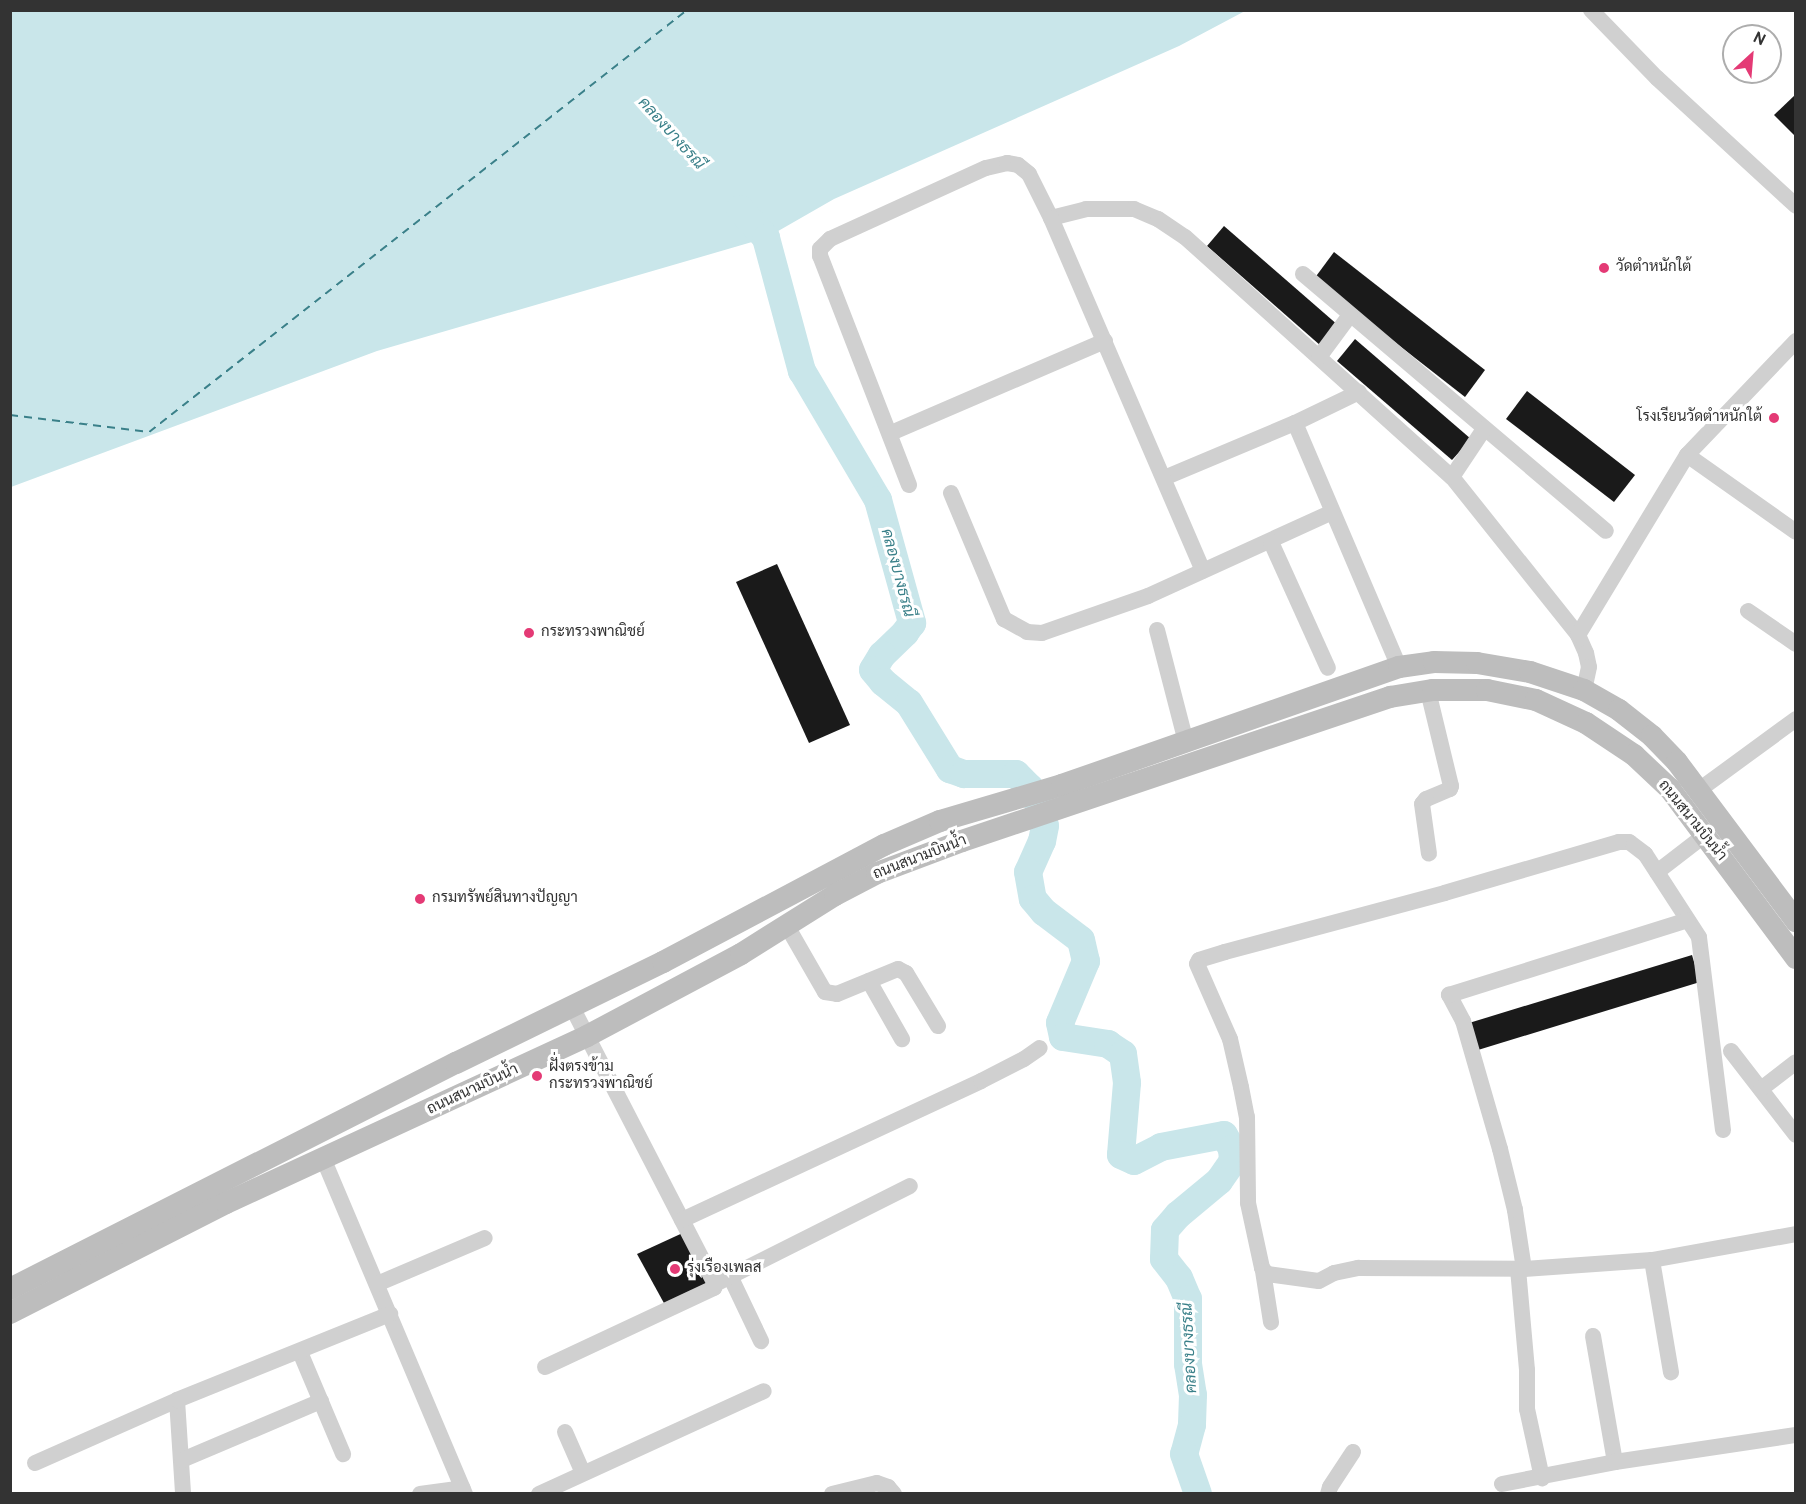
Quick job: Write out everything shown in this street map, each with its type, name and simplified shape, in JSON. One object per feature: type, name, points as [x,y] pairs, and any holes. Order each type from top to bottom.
[{"type":"main road","name":"ถนนสนามบินน้ำ","points":[[10,1289],[456,1063],[572,1007],[885,845],[940,821],[1062,785],[1400,667],[1434,662],[1478,663],[1530,672],[1584,690],[1619,710],[1652,736],[1699,790],[1796,921]]},
{"type":"main road","name":"ถนนสนามบินน้ำ","points":[[10,1313],[226,1203],[587,1036],[741,954],[877,873],[931,852],[1389,697],[1428,691],[1497,692],[1536,700],[1586,723],[1634,755],[1663,782],[1706,835],[1796,958]]},
{"type":"street","points":[[1591,10],[1657,78],[1796,206]]},
{"type":"street","points":[[909,485],[891,433],[820,256],[823,243],[986,168],[1007,163],[1025,169],[1052,218],[1203,572]]},
{"type":"street","points":[[1052,218],[1086,209],[1114,207],[1134,209],[1158,219],[1185,237],[1452,477],[1578,635],[1586,653],[1588,667],[1584,690]]},
{"type":"street","points":[[1303,273],[1606,531]]},
{"type":"street","points":[[1319,357],[1350,315]]},
{"type":"street","points":[[891,433],[1105,341]]},
{"type":"street","points":[[1578,635],[1687,455],[1796,341]]},
{"type":"street","points":[[1164,478],[1295,423],[1359,392]]},
{"type":"street","points":[[1295,423],[1400,667]]},
{"type":"street","points":[[1452,477],[1484,429]]},
{"type":"street","points":[[1687,455],[1796,532]]},
{"type":"street","points":[[951,493],[1004,619],[1027,632],[1042,633],[1148,596],[1271,542],[1332,512]]},
{"type":"street","points":[[1271,542],[1328,668]]},
{"type":"street","points":[[1748,611],[1796,644]]},
{"type":"street","points":[[1157,630],[1186,742]]},
{"type":"street","points":[[1428,691],[1451,786],[1450,789],[1426,799],[1422,804],[1429,855]]},
{"type":"street","points":[[1699,790],[1796,719]]},
{"type":"street","points":[[1657,872],[1706,835]]},
{"type":"street","points":[[1271,1322],[1263,1271],[1248,1203],[1246,1111],[1230,1039],[1197,964],[1199,960],[1619,842],[1636,845],[1657,872],[1699,937],[1723,1130]]},
{"type":"street","points":[[1542,1478],[1527,1409],[1521,1269],[1515,1210],[1463,1021],[1449,994],[1688,920]]},
{"type":"street","points":[[787,926],[825,992],[837,994],[898,969],[906,974],[938,1026]]},
{"type":"street","points":[[869,981],[902,1039]]},
{"type":"street","points":[[572,1007],[682,1220],[761,1341]]},
{"type":"street","points":[[682,1220],[971,1086],[1024,1059],[1040,1048]]},
{"type":"street","points":[[1731,1052],[1796,1135]]},
{"type":"street","points":[[1761,1089],[1796,1062]]},
{"type":"street","points":[[323,1158],[464,1491],[420,1494]]},
{"type":"street","points":[[545,1367],[714,1288],[723,1281],[910,1186]]},
{"type":"street","points":[[1263,1271],[1301,1280],[1318,1281],[1334,1273],[1358,1268],[1521,1269],[1652,1260],[1796,1233]]},
{"type":"street","points":[[376,1284],[485,1238]]},
{"type":"street","points":[[1652,1260],[1671,1372]]},
{"type":"street","points":[[35,1463],[177,1400],[390,1314]]},
{"type":"street","points":[[1593,1336],[1615,1462]]},
{"type":"street","points":[[300,1352],[344,1454]]},
{"type":"street","points":[[539,1494],[764,1391]]},
{"type":"street","points":[[177,1400],[183,1494]]},
{"type":"street","points":[[182,1460],[321,1401]]},
{"type":"street","points":[[565,1432],[583,1473]]},
{"type":"street","points":[[1502,1484],[1525,1487],[1542,1478],[1615,1462],[1796,1435]]},
{"type":"street","points":[[1328,1494],[1329,1487],[1353,1452]]},
{"type":"street","points":[[832,1494],[877,1483],[888,1487],[894,1494]]},
{"type":"water","points":[[11,10],[1245,11],[1179,46],[834,199],[766,238],[377,351],[11,487]]},
{"type":"building","points":[[1796,94],[1796,137],[1774,115]]},
{"type":"building","points":[[1224,226],[1339,326],[1321,346],[1207,246]]},
{"type":"building","points":[[1334,252],[1485,370],[1465,397],[1314,279]]},
{"type":"building","points":[[1355,339],[1471,439],[1452,460],[1337,361]]},
{"type":"building","points":[[1527,391],[1635,475],[1614,502],[1506,419]]},
{"type":"building","points":[[777,564],[850,725],[809,743],[736,582]]},
{"type":"building","points":[[1692,955],[1700,982],[1478,1050],[1469,1023]]},
{"type":"building","name":"รุ่งเรืองเพลส","points":[[687,1231],[713,1283],[665,1305],[637,1254]]},
{"type":"waterway","name":"คลองบางธรณี","points":[[740,209],[766,238],[802,371],[878,500],[912,623],[882,655],[873,670],[883,682],[909,703],[950,769],[964,774],[1016,774],[1030,788],[1041,809],[1045,826],[1042,841],[1028,872],[1033,899],[1044,912],[1081,940],[1086,961],[1060,1023],[1063,1037],[1108,1044],[1123,1054],[1127,1083],[1121,1155],[1134,1161],[1161,1147],[1224,1135],[1232,1149],[1233,1161],[1219,1181],[1178,1215],[1165,1230],[1164,1259],[1179,1278],[1188,1299],[1188,1364],[1193,1395],[1192,1425],[1184,1454],[1198,1494]]},
{"type":"ferry route","points":[[10,415],[149,432],[687,10]]},
{"type":"place","name":"วัดตำหนักใต้","points":[[1604,268]]},
{"type":"place","name":"โรงเรียนวัดตำหนักใต้","points":[[1774,418]]},
{"type":"place","name":"กระทรวงพาณิชย์","points":[[529,633]]},
{"type":"place","name":"กรมทรัพย์สินทางปัญญา","points":[[420,899]]},
{"type":"place","name":"ฝั่งตรงข้าม กระทรวงพาณิชย์","points":[[537,1076]]},
{"type":"place","name":"รุ่งเรืองเพลส","points":[[675,1269]]}]
